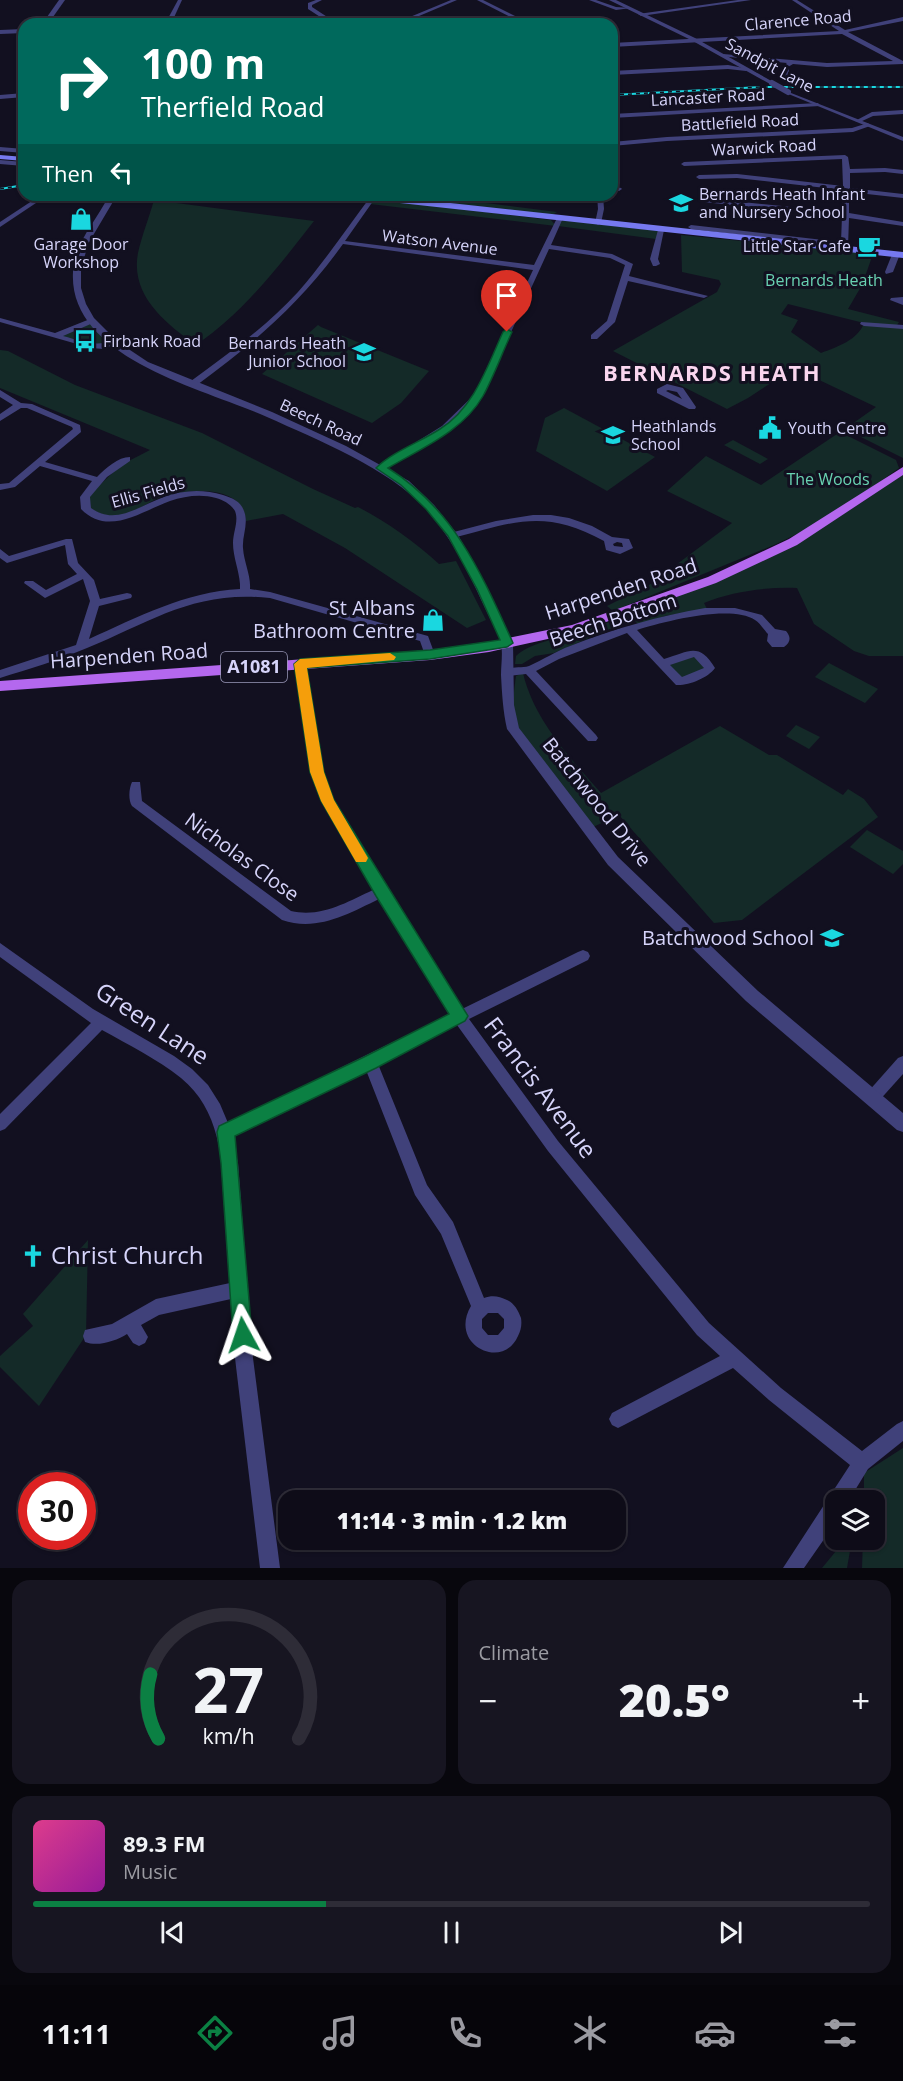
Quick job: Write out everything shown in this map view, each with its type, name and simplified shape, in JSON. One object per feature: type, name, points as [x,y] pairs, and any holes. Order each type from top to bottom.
[{"type":"main road","points":[[0,160],[18,162]]},
{"type":"main road","points":[[409,201],[661,230],[782,239],[900,255]]},
{"type":"main road","name":"Harpenden Road","points":[[0,686],[430,655],[575,629],[712,580],[793,542],[903,470]]},
{"type":"street","points":[[49,18],[62,0]]},
{"type":"street","points":[[171,18],[180,0]]},
{"type":"street","points":[[320,0],[310,4],[310,8],[326,18]]},
{"type":"street","points":[[411,18],[455,0]]},
{"type":"street","points":[[479,0],[516,18]]},
{"type":"street","name":"Sandpit Lane","points":[[591,0],[616,9],[629,8]]},
{"type":"street","name":"Sandpit Lane","points":[[612,0],[693,39],[807,103],[818,105],[903,140]]},
{"type":"street","points":[[641,14],[748,0]]},
{"type":"street","points":[[794,0],[844,32],[902,63]]},
{"type":"street","name":"Clarence Road","points":[[618,45],[693,39],[769,38],[844,32],[903,19]]},
{"type":"street","points":[[891,21],[903,27]]},
{"type":"street","points":[[0,32],[18,31]]},
{"type":"street","points":[[718,67],[721,55],[849,65],[902,63]]},
{"type":"street","points":[[787,73],[794,69],[792,62]]},
{"type":"street","points":[[618,73],[718,67],[746,69]]},
{"type":"street","points":[[0,98],[18,96]]},
{"type":"street","name":"Lancaster Road","points":[[618,116],[807,103]]},
{"type":"street","points":[[858,121],[872,114],[903,111]]},
{"type":"street","name":"Battlefield Road","points":[[618,143],[854,130],[868,125]]},
{"type":"street","points":[[0,149],[18,150]]},
{"type":"street","name":"Warwick Road","points":[[684,164],[845,157],[847,171]]},
{"type":"street","points":[[844,246],[847,171],[903,172]]},
{"type":"street","points":[[699,177],[737,176],[903,196]]},
{"type":"street","points":[[703,200],[846,215],[903,224]]},
{"type":"street","points":[[0,224],[36,201]]},
{"type":"street","name":"Beech Road","points":[[109,201],[86,239],[77,266],[79,293],[90,321],[99,332],[146,364],[269,414],[381,468],[405,483],[430,507],[453,535],[507,643]]},
{"type":"street","points":[[194,383],[240,348],[290,304],[313,279],[370,201]]},
{"type":"street","points":[[598,223],[600,201]]},
{"type":"street","points":[[381,468],[447,430],[466,412],[478,396],[560,218]]},
{"type":"street","points":[[692,228],[708,232]]},
{"type":"street","points":[[656,264],[654,258],[661,230]]},
{"type":"street","name":"Watson Avenue","points":[[340,242],[537,268]]},
{"type":"street","points":[[547,247],[623,260],[628,264],[622,302],[611,321],[595,334]]},
{"type":"street","points":[[889,272],[900,255]]},
{"type":"street","points":[[626,278],[704,296]]},
{"type":"street","points":[[0,320],[91,346],[104,347],[113,343]]},
{"type":"street","points":[[56,336],[90,321]]},
{"type":"street","points":[[864,324],[903,327]]},
{"type":"street","points":[[0,393],[19,405],[29,406],[76,425],[78,430],[12,485],[0,487]]},
{"type":"street","points":[[0,418],[19,405]]},
{"type":"street","name":"Ellis Fields","points":[[127,459],[111,468],[85,497],[85,505],[93,515],[105,518],[132,515],[156,503],[183,495],[211,494],[232,502],[241,516],[238,548],[246,575],[245,591]]},
{"type":"street","name":"Ellis Fields","points":[[39,463],[99,480]]},
{"type":"street","points":[[453,535],[522,518],[543,516],[565,519],[586,526],[610,540]]},
{"type":"street","points":[[6,559],[69,541],[73,564],[89,580],[94,604],[81,646]]},
{"type":"street","points":[[29,583],[45,595],[83,575]]},
{"type":"street","points":[[0,674],[81,646],[140,619],[186,602],[217,594],[245,591],[270,595],[423,639],[430,655]]},
{"type":"street","points":[[94,604],[127,596]]},
{"type":"street","name":"Beech Bottom","points":[[529,670],[553,657],[630,630],[673,617],[717,609],[758,615],[767,622],[773,633]]},
{"type":"street","points":[[630,630],[662,663]]},
{"type":"street","name":"Batchwood Drive","points":[[507,643],[508,705],[513,729],[613,861],[752,996],[903,1124]]},
{"type":"street","name":"Francis Avenue","points":[[300,664],[317,772],[328,801],[381,892],[460,1016],[553,1146],[703,1329],[776,1394],[862,1463]]},
{"type":"street","points":[[508,672],[529,670],[592,738]]},
{"type":"street","name":"Nicholas Close","points":[[136,785],[136,803],[287,916],[297,920],[320,918],[381,892]]},
{"type":"street","name":"Green Lane","points":[[0,949],[49,987],[101,1022],[172,1062],[199,1084],[215,1106],[225,1132],[230,1163],[244,1358],[270,1568]]},
{"type":"street","points":[[225,1132],[370,1063],[583,956]]},
{"type":"street","points":[[0,1124],[101,1022]]},
{"type":"street","points":[[370,1063],[421,1190],[447,1228],[480,1308]]},
{"type":"street","points":[[872,1098],[903,1063]]},
{"type":"street","points":[[91,1336],[135,1330],[156,1307],[239,1289]]},
{"type":"street","points":[[618,1419],[735,1358]]},
{"type":"street","points":[[844,1490],[862,1463],[903,1430]]},
{"type":"street","points":[[793,1568],[825,1521]]},
{"type":"green space","points":[[154,201],[314,221],[245,303],[196,345],[162,317],[145,295],[139,282],[137,268],[141,240]]},
{"type":"green space","points":[[372,201],[398,201],[551,220],[556,226],[370,204]]},
{"type":"green space","points":[[428,201],[470,201],[557,212],[552,215]]},
{"type":"green space","points":[[561,220],[660,231],[656,239],[558,226]]},
{"type":"green space","name":"Bernards Heath","points":[[681,235],[873,254],[862,285],[848,309],[899,322],[896,327],[903,328],[903,458],[845,429],[876,407],[794,368],[727,409],[613,351],[717,292],[721,284],[719,280],[682,272]],"holes":[[[788,304],[864,323],[852,338],[821,353],[791,332],[798,320],[781,314]]]},
{"type":"green space","points":[[90,321],[113,343],[104,347],[56,336]]},
{"type":"green space","points":[[318,325],[429,371],[401,403],[372,423],[262,374]]},
{"type":"green space","points":[[0,350],[8,351],[75,385],[202,433],[313,489],[355,508],[358,507],[400,533],[439,564],[456,561],[486,620],[467,628],[345,548],[283,514],[246,521],[242,508],[235,500],[224,494],[211,491],[183,492],[159,498],[121,516],[109,516],[91,509],[89,495],[121,465],[150,450],[0,388]]},
{"type":"green space","points":[[564,408],[655,457],[607,491],[536,451],[545,418]]},
{"type":"green space","name":"The Woods","points":[[840,432],[896,460],[899,468],[846,506],[774,545],[613,611],[607,606],[649,585],[732,523],[667,491],[706,456],[761,485]]},
{"type":"green space","points":[[733,440],[768,459],[760,464],[724,445]]},
{"type":"green space","name":"The Woods","points":[[903,474],[903,656],[869,656],[854,651],[814,624],[797,588],[785,588],[726,595],[704,603],[707,609],[665,616],[639,625],[633,619],[554,653],[535,656],[522,664],[515,664],[516,656],[530,647],[584,631],[632,613],[712,582],[763,559],[834,520]]},
{"type":"green space","points":[[695,656],[705,663],[704,669],[686,678],[679,677],[669,665]]},
{"type":"green space","points":[[829,663],[878,689],[865,703],[815,677]]},
{"type":"green space","points":[[523,673],[535,707],[554,738],[601,793],[720,726],[769,755],[777,755],[843,795],[848,789],[864,799],[878,817],[742,920],[714,923],[619,815],[593,827],[549,773],[527,742],[515,718],[513,702],[516,676]]},
{"type":"green space","points":[[796,725],[820,737],[809,749],[786,736]]},
{"type":"green space","points":[[867,830],[903,851],[903,864],[893,874],[850,847]]},
{"type":"green space","points":[[88,1240],[86,1335],[39,1406],[0,1367],[0,1356],[33,1326],[23,1314]]},
{"type":"green space","points":[[903,1448],[903,1568],[862,1568],[863,1550],[885,1550],[885,1490],[864,1490],[864,1473]]},
{"type":"green space","points":[[837,1550],[850,1550],[847,1568],[822,1568]]},
{"type":"railway","points":[[618,95],[761,87],[903,87]]},
{"type":"railway","points":[[0,189],[18,186]]},
{"type":"slow traffic","points":[[361,858],[328,801],[317,772],[300,664],[390,657]]},
{"type":"place","name":"Bernards Heath Infant and Nursery School","points":[[681,203]]},
{"type":"place","name":"Garage Door Workshop","points":[[81,219]]},
{"type":"place","name":"Little Star Cafe","points":[[869,246]]},
{"type":"place","name":"Firbank Road","points":[[85,341]]},
{"type":"place","name":"Bernards Heath Junior School","points":[[364,352]]},
{"type":"place","name":"Youth Centre","points":[[770,428]]},
{"type":"place","name":"Heathlands School","points":[[613,435]]},
{"type":"place","name":"St Albans Bathroom Centre","points":[[433,620]]},
{"type":"place","name":"Batchwood School","points":[[832,938]]},
{"type":"place","name":"Christ Church","points":[[33,1256]]},
{"type":"district","name":"BERNARDS HEATH","points":[[712,373]]},
{"type":"route","points":[[243,1335],[230,1163],[225,1132],[370,1063],[460,1016],[381,892],[328,801],[317,772],[300,664],[430,655],[507,643],[453,535],[430,507],[405,483],[381,468],[447,430],[466,412],[478,396],[507,332]]}]
